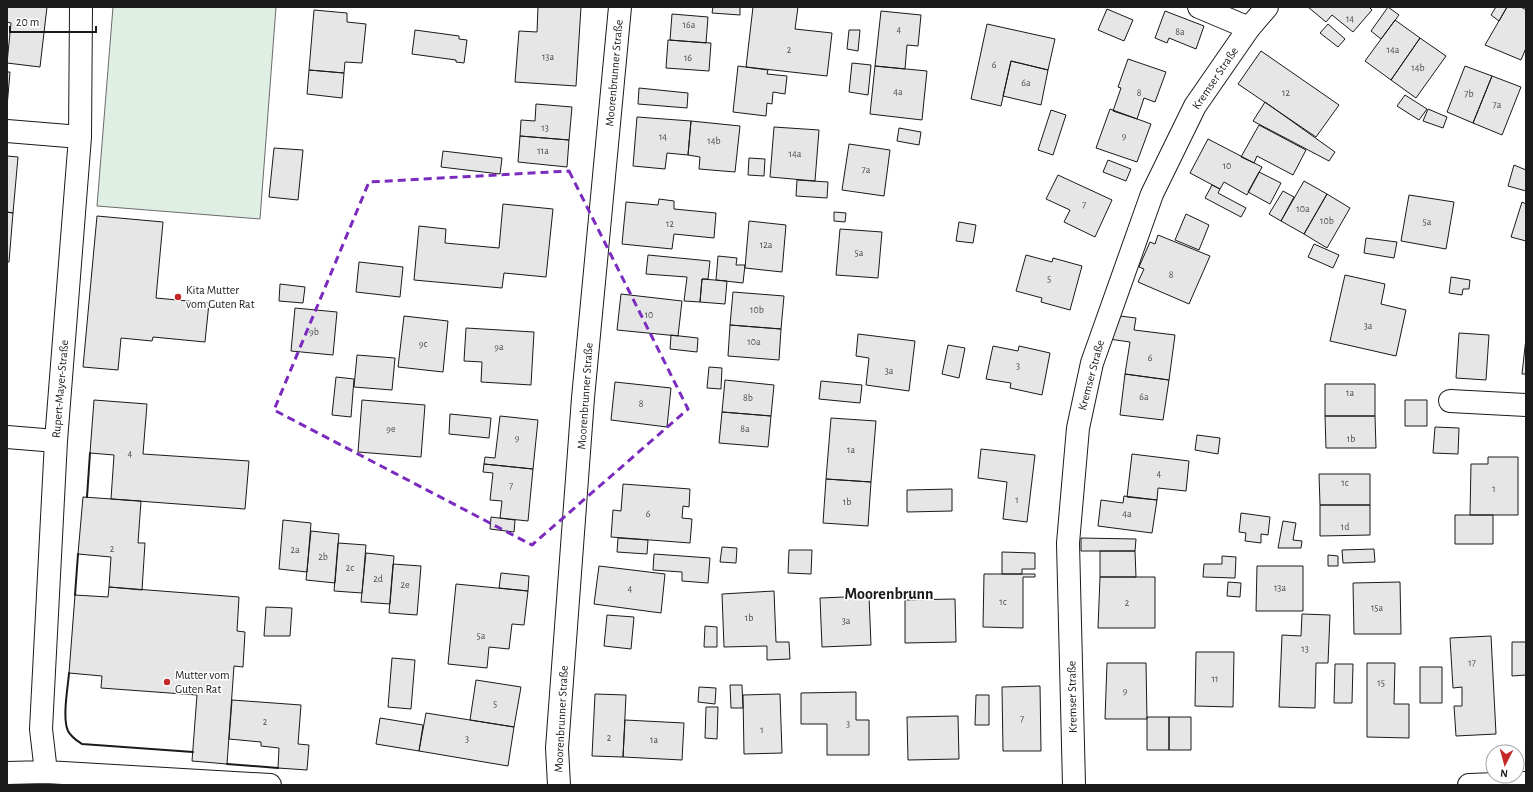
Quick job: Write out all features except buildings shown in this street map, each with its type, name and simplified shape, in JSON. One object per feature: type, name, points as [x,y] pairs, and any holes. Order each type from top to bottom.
[{"type":"street","name":"Rupert-Mayer-Straße","points":[[46,772],[41,729],[56,441],[80,137],[81,7]]},
{"type":"street","name":"Moorenbrunner Straße","points":[[559,785],[557,748],[583,398],[620,7]]},
{"type":"street","points":[[1198,7],[1249,28]]},
{"type":"street","name":"Kremser Straße","points":[[1074,785],[1068,543],[1078,428],[1092,363],[1152,194],[1195,106],[1249,28],[1267,7]]},
{"type":"street","points":[[7,131],[80,137]]},
{"type":"street","points":[[1450,401],[1526,405]]},
{"type":"street","points":[[7,437],[56,441]]},
{"type":"street","points":[[7,772],[46,772],[270,785]]},
{"type":"street","points":[[1469,785],[1526,783]]},
{"type":"highlighted area","points":[[569,171],[688,409],[532,545],[274,410],[369,182]]},
{"type":"green space","points":[[113,7],[276,7],[260,219],[97,206]]},
{"type":"wall","points":[[87,497],[90,453]]},
{"type":"wall","points":[[75,595],[78,554]]},
{"type":"wall","points":[[69,673],[65,711],[66,725],[71,735],[82,744],[193,752]]},
{"type":"wall","points":[[227,764],[278,768]]},
{"type":"place","name":"Kita Mutter vom Guten Rat","points":[[178,297]]},
{"type":"place","name":"Mutter vom Guten Rat","points":[[167,682]]},
{"type":"district","name":"Moorenbrunn","points":[[889,594]]}]
